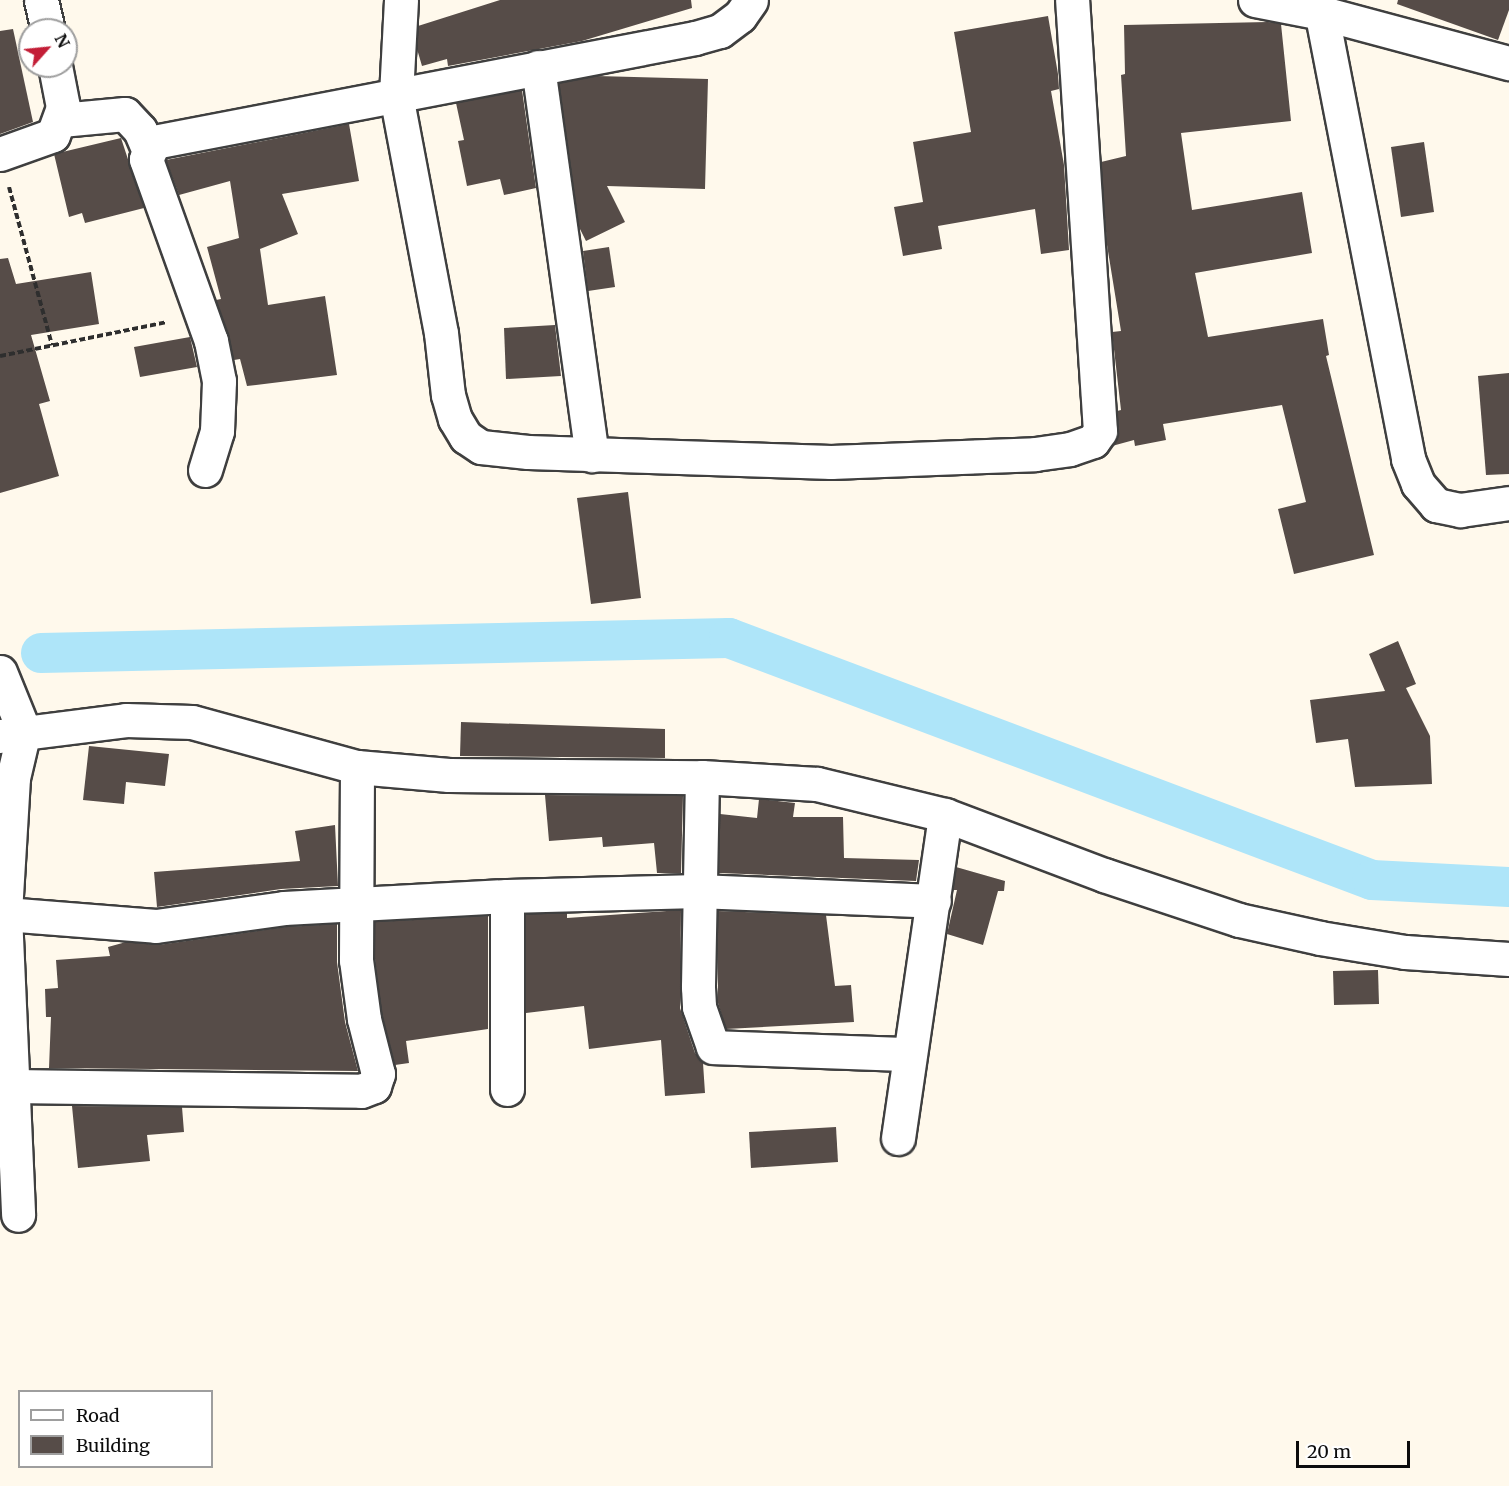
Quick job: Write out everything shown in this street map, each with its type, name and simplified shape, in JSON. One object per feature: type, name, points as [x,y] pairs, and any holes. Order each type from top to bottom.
[{"type":"street","points":[[41,0],[45,18]]},
{"type":"street","points":[[401,0],[396,95],[455,419],[466,437],[481,447],[592,455],[831,462],[1035,454],[1070,449],[1093,441],[1100,431],[1072,0]]},
{"type":"street","points":[[148,149],[154,142],[179,134],[396,95],[720,31],[740,16],[751,0]]},
{"type":"street","points":[[1255,0],[1321,7],[1509,63]]},
{"type":"street","points":[[1321,7],[1408,459],[1418,484],[1436,505],[1460,510],[1509,503]]},
{"type":"street","points":[[538,67],[592,455]]},
{"type":"street","points":[[0,154],[53,135],[63,107],[57,78]]},
{"type":"street","points":[[60,120],[125,114],[140,130],[148,149],[150,172],[201,315],[219,390],[217,431],[206,470]]},
{"type":"street","points":[[0,672],[12,733],[13,778],[5,914],[12,1086],[7,1136],[18,1215]]},
{"type":"street","points":[[12,733],[126,720],[192,722],[357,767],[449,775],[702,777],[817,784],[945,815],[1104,875],[1239,920],[1320,938],[1406,952],[1509,959]]},
{"type":"street","points":[[12,1086],[362,1091],[374,1086],[378,1074],[362,1007],[354,902],[357,767]]},
{"type":"street","points":[[702,777],[698,891],[699,1007],[713,1047],[908,1054]]},
{"type":"street","points":[[898,1138],[908,1054],[934,901],[945,815]]},
{"type":"street","points":[[5,914],[156,926],[354,902],[507,896],[698,891],[934,901]]},
{"type":"street","points":[[507,896],[507,1089]]},
{"type":"path","points":[[0,154],[52,345]]},
{"type":"path","points":[[0,356],[201,315]]},
{"type":"building","points":[[500,0],[691,0],[692,8],[582,41],[448,66],[447,59],[422,66],[417,49],[418,26]]},
{"type":"building","points":[[1398,0],[1509,0],[1509,10],[1498,40],[1397,4]]},
{"type":"building","points":[[1048,16],[1058,74],[1059,89],[1051,91],[1064,165],[1069,250],[1041,254],[1035,209],[938,226],[942,249],[903,256],[894,207],[923,202],[913,142],[971,132],[954,32]]},
{"type":"building","points":[[1268,22],[1281,24],[1291,121],[1181,133],[1192,210],[1302,192],[1312,253],[1195,273],[1208,337],[1323,319],[1329,355],[1326,356],[1374,555],[1294,574],[1278,509],[1306,502],[1282,405],[1163,424],[1166,440],[1135,446],[1134,440],[1112,446],[1119,431],[1117,411],[1121,410],[1112,332],[1121,331],[1107,245],[1101,162],[1126,156],[1121,75],[1125,74],[1124,25]]},
{"type":"building","points":[[13,29],[18,52],[18,78],[24,78],[33,122],[0,134],[0,31]]},
{"type":"building","points":[[597,76],[708,79],[705,189],[607,186],[625,222],[586,241],[579,227],[559,83]]},
{"type":"building","points":[[522,90],[536,188],[504,195],[500,179],[467,186],[458,141],[464,140],[456,103]]},
{"type":"building","points":[[349,124],[359,181],[282,194],[298,234],[260,249],[268,305],[325,296],[337,375],[247,386],[240,359],[234,360],[216,300],[221,299],[207,247],[239,238],[230,181],[179,195],[166,160]]},
{"type":"building","points":[[121,138],[144,208],[85,223],[82,213],[69,217],[54,154]]},
{"type":"building","points":[[1424,142],[1434,212],[1401,217],[1391,147]]},
{"type":"building","points":[[609,247],[615,287],[588,291],[583,251]]},
{"type":"building","points":[[8,258],[16,284],[91,272],[99,324],[31,335],[50,401],[39,404],[59,476],[0,493],[0,259]]},
{"type":"building","points":[[555,325],[561,376],[506,379],[504,328]]},
{"type":"building","points":[[190,337],[197,367],[140,377],[134,347]]},
{"type":"building","points":[[1509,373],[1509,474],[1486,475],[1478,376]]},
{"type":"building","points":[[628,492],[641,598],[591,604],[577,498]]},
{"type":"building","points":[[1398,641],[1416,684],[1406,688],[1430,736],[1432,784],[1355,787],[1348,739],[1316,743],[1310,700],[1385,691],[1369,654]]},
{"type":"building","points":[[461,722],[665,729],[665,758],[460,756]]},
{"type":"building","points":[[89,746],[169,754],[165,786],[126,782],[124,804],[83,800]]},
{"type":"building","points":[[545,795],[683,796],[681,873],[657,873],[654,843],[603,847],[602,837],[549,841]]},
{"type":"building","points":[[759,799],[795,803],[793,817],[843,817],[844,858],[919,860],[916,881],[719,873],[720,814],[757,818]]},
{"type":"building","points":[[335,825],[338,886],[281,889],[157,907],[154,872],[300,861],[295,831]]},
{"type":"building","points":[[956,867],[1005,881],[1004,891],[998,891],[983,945],[947,934],[957,890],[953,890]]},
{"type":"building","points":[[681,910],[680,1008],[695,1053],[703,1063],[705,1093],[665,1096],[661,1040],[589,1049],[584,1006],[526,1013],[526,914],[567,913],[567,918]]},
{"type":"building","points":[[718,911],[826,915],[835,986],[851,985],[854,1022],[726,1029],[718,1003]]},
{"type":"building","points":[[488,916],[488,1029],[406,1041],[409,1063],[395,1065],[382,1015],[375,959],[375,922]]},
{"type":"building","points":[[337,924],[337,962],[345,1022],[358,1071],[49,1068],[51,1017],[46,1017],[45,989],[58,988],[56,960],[110,956],[108,947],[126,942],[158,945],[286,927]]},
{"type":"building","points":[[1378,970],[1379,1004],[1334,1005],[1333,971]]},
{"type":"building","points":[[72,1106],[182,1107],[184,1132],[147,1135],[150,1161],[78,1168]]},
{"type":"building","points":[[836,1127],[838,1162],[751,1168],[749,1132]]},
{"type":"waterway","points":[[41,653],[729,638],[1372,880],[1509,887]]}]
